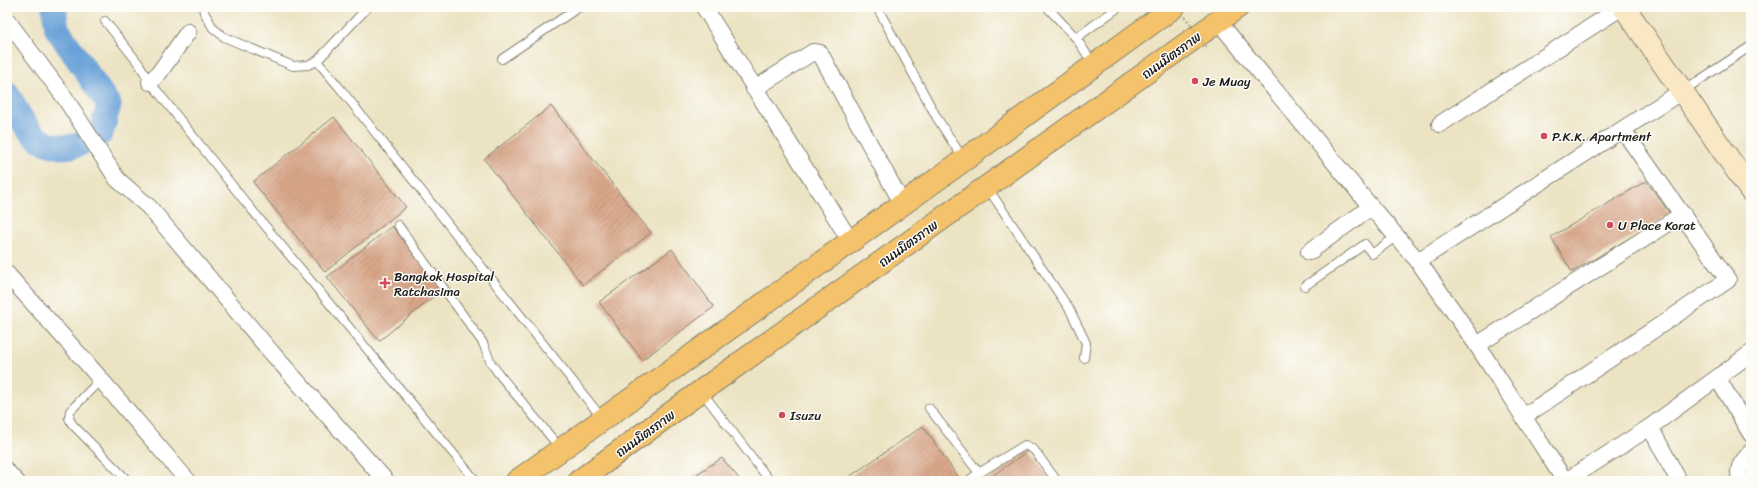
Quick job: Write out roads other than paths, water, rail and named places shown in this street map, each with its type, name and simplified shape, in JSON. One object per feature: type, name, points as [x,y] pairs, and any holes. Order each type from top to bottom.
[{"type":"highway","points":[[517,481],[543,473],[560,449],[903,205],[1174,7]]},
{"type":"highway","name":"ถนนมิตรภาพ","points":[[579,481],[701,391],[1238,7]]},
{"type":"street","points":[[704,7],[851,242]]},
{"type":"street","points":[[1440,124],[1623,7],[1751,191]]},
{"type":"street","points":[[7,20],[65,98],[117,179],[149,208],[272,353],[386,481]]},
{"type":"street","points":[[1218,21],[1371,207],[1418,261],[1477,346],[1565,481],[1650,427],[1718,379],[1751,353]]},
{"type":"street","points":[[150,82],[160,73],[188,32]]},
{"type":"street","points":[[754,89],[813,52],[820,53],[903,205]]},
{"type":"street","points":[[1418,261],[1682,92]]},
{"type":"street","points":[[1523,417],[1728,280],[1624,130]]},
{"type":"street","points":[[1309,252],[1371,207]]},
{"type":"street","points":[[1477,346],[1683,214]]},
{"type":"street","points":[[7,274],[101,379],[188,481]]},
{"type":"street","points":[[1718,379],[1751,434]]},
{"type":"street","points":[[1650,427],[1679,481]]},
{"type":"street","points":[[1741,481],[1738,475],[1739,467],[1751,452]]},
{"type":"lane","points":[[203,7],[204,12],[213,28],[224,37],[293,66],[308,65],[316,61],[368,7]]},
{"type":"lane","points":[[502,59],[579,7]]},
{"type":"lane","points":[[877,7],[937,118],[964,160]]},
{"type":"lane","points":[[1047,7],[1076,38],[1094,64]]},
{"type":"lane","points":[[1076,38],[1119,7]]},
{"type":"lane","points":[[105,21],[139,64],[150,82],[243,199],[476,481]]},
{"type":"lane","points":[[1682,92],[1751,46]]},
{"type":"lane","points":[[316,61],[339,87],[603,418]]},
{"type":"lane","points":[[987,186],[1070,310],[1086,342],[1084,358]]},
{"type":"lane","points":[[398,225],[483,343],[491,363],[498,373],[560,449]]},
{"type":"lane","points":[[1305,286],[1365,244],[1372,254],[1397,236]]},
{"type":"lane","points":[[101,379],[70,411],[69,418],[72,424],[128,481]]},
{"type":"lane","points":[[701,391],[770,481]]},
{"type":"lane","points":[[929,408],[979,473]]},
{"type":"lane","points":[[968,481],[1025,445],[1034,450],[1057,481]]},
{"type":"lane","points":[[7,466],[21,481]]},
{"type":"waterway","points":[[54,7],[57,29],[109,105],[101,133]]},
{"type":"waterway","points":[[7,93],[26,126],[39,139],[62,147],[80,144]]},
{"type":"place","name":"Je Muay","points":[[1195,81]]},
{"type":"place","name":"P.K.K. Apartment","points":[[1544,136]]},
{"type":"place","name":"U Place Korat","points":[[1610,225]]},
{"type":"place","name":"Bangkok Hospital Ratchasima","points":[[385,283]]},
{"type":"place","name":"Isuzu","points":[[782,415]]}]
